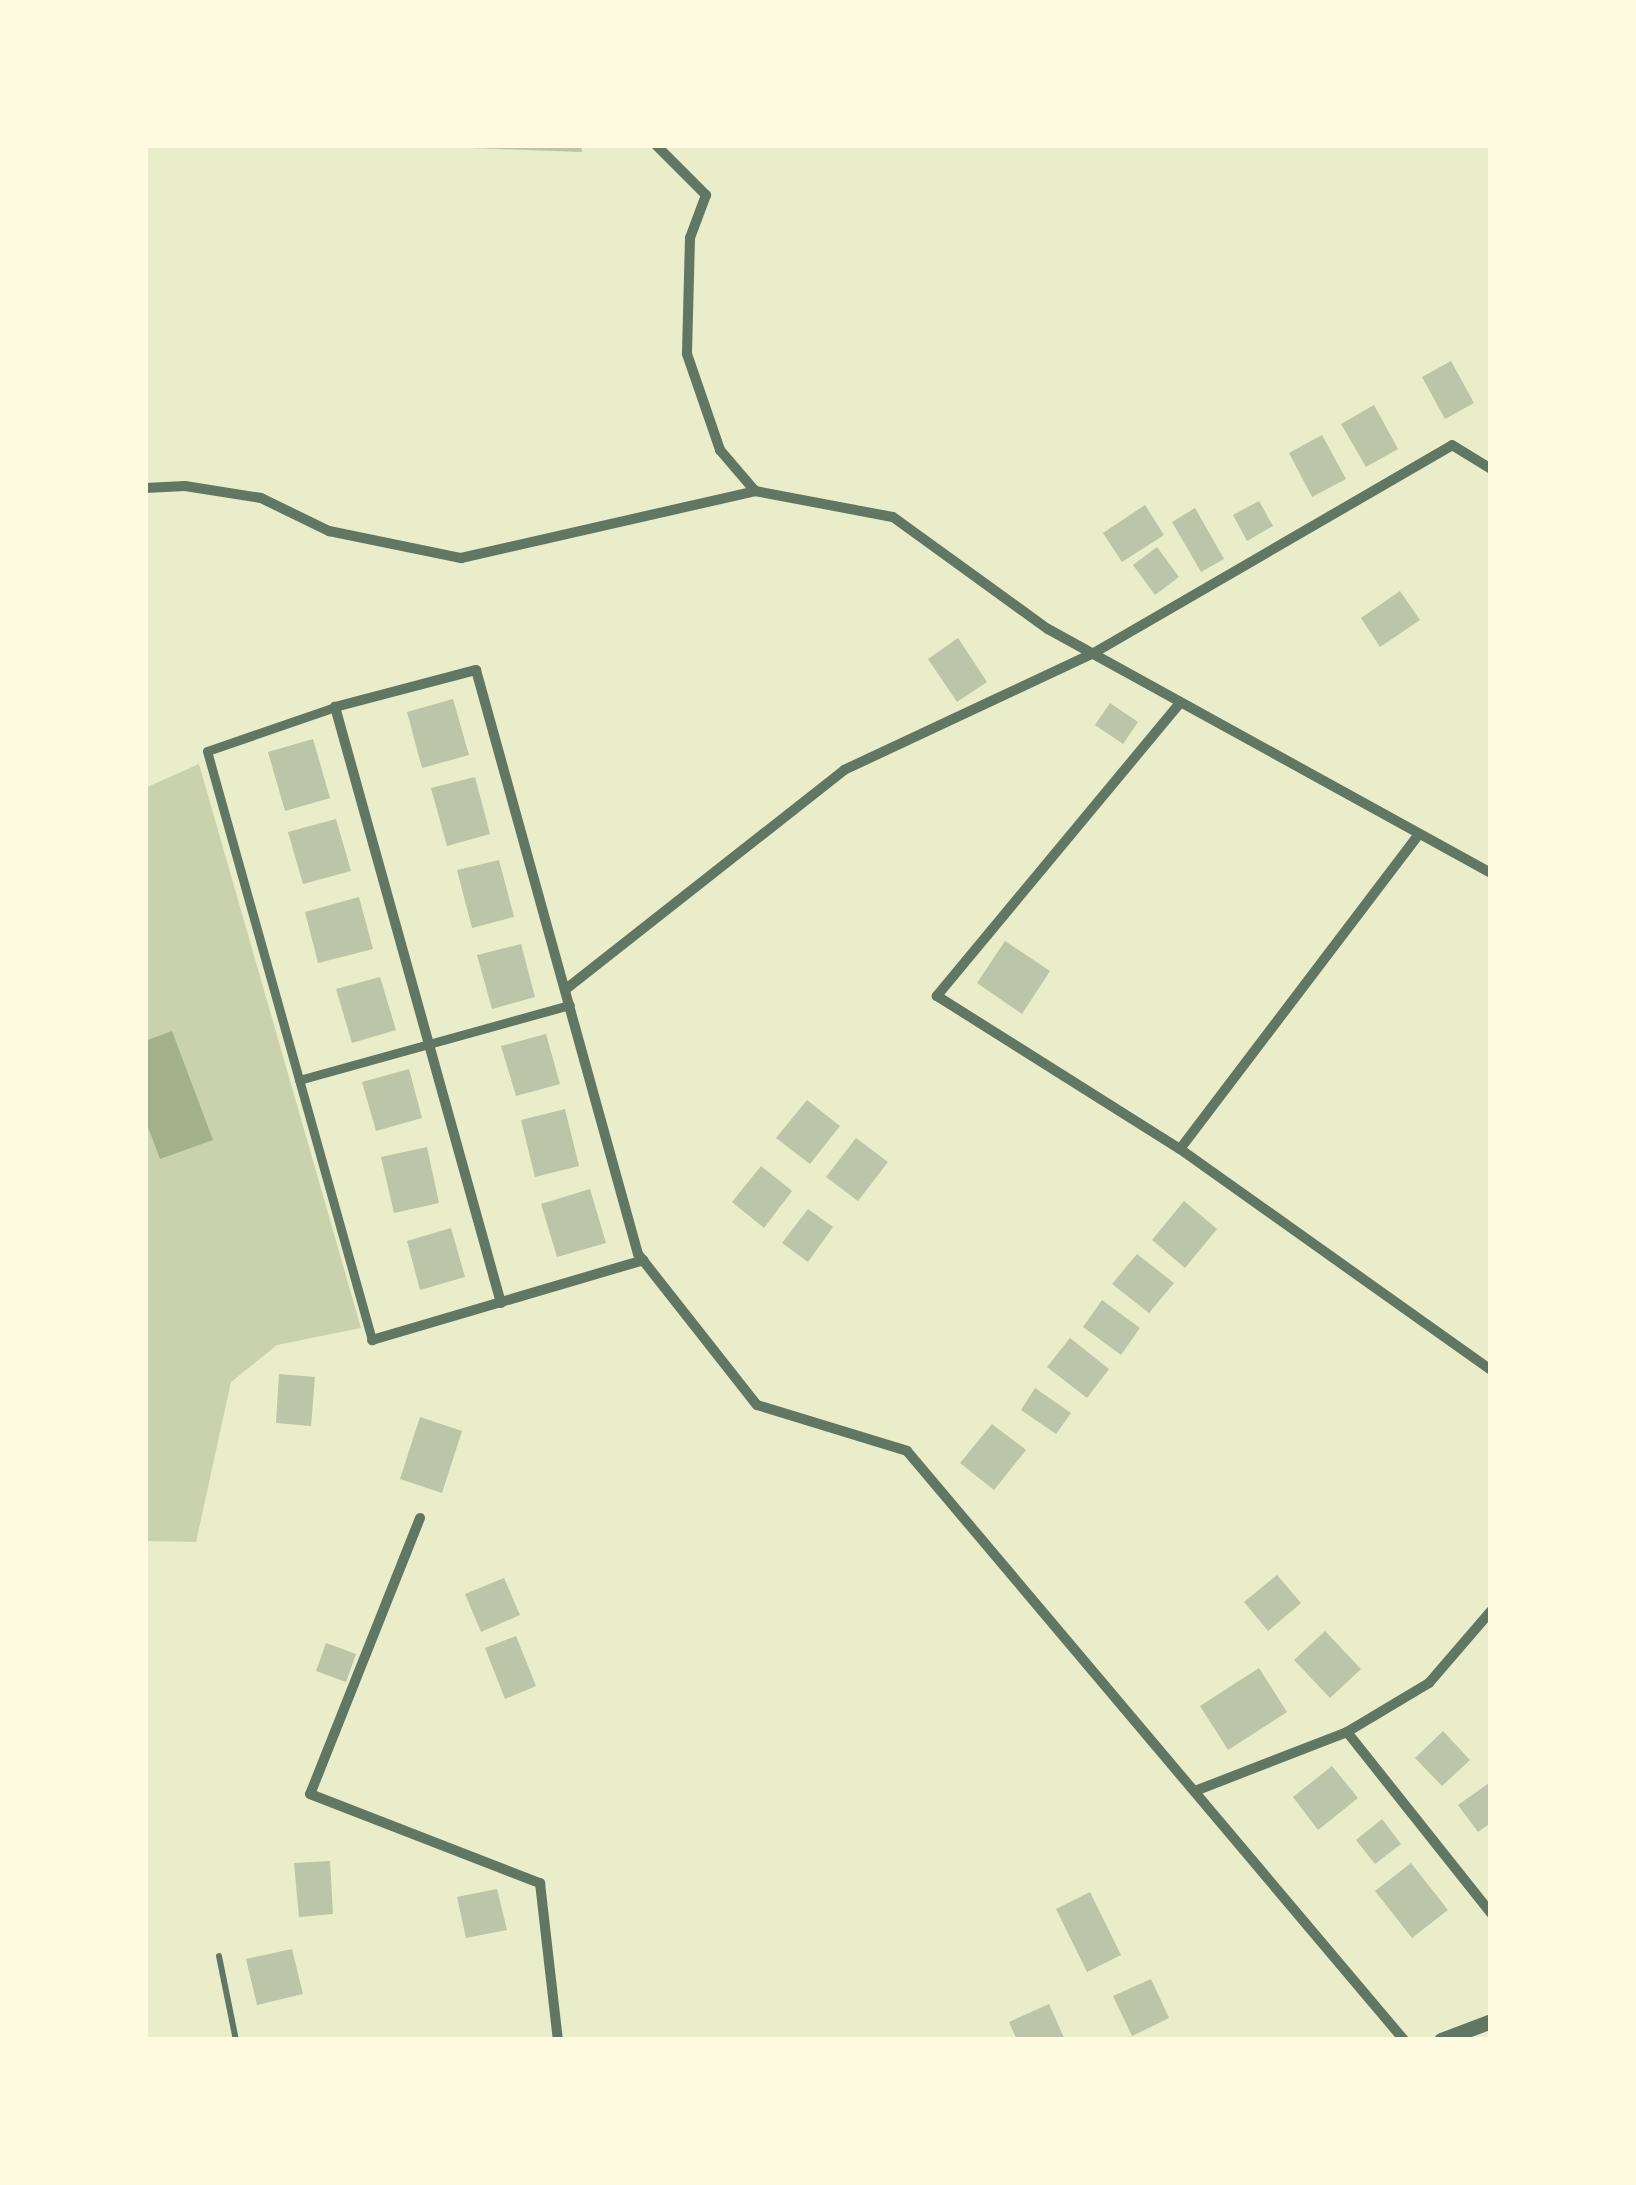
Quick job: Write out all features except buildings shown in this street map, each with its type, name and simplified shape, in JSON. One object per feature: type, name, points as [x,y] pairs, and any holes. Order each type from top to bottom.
[{"type":"street","points":[[656,145],[706,195],[690,238],[687,354],[720,450],[755,490]]},
{"type":"street","points":[[566,989],[844,770],[1092,654],[1452,444],[1491,468]]},
{"type":"street","points":[[145,488],[185,486],[260,498],[329,531],[461,558],[755,490],[893,517],[1092,654],[1491,872]]},
{"type":"street","points":[[643,1260],[372,1340],[208,751],[336,707],[476,670],[643,1260],[756,1406],[908,1451],[1404,2040]]},
{"type":"street","points":[[1180,703],[937,996],[1180,1149],[1491,1370]]},
{"type":"street","points":[[336,707],[500,1303]]},
{"type":"street","points":[[1180,1149],[1419,834]]},
{"type":"street","points":[[300,1080],[570,1005]]},
{"type":"street","points":[[420,1518],[310,1794],[540,1883],[558,2040]]},
{"type":"street","points":[[1196,1791],[1347,1732],[1429,1683],[1491,1611]]},
{"type":"street","points":[[1347,1732],[1491,1914]]},
{"type":"street","points":[[1442,2040],[1491,2021]]},
{"type":"lane","points":[[219,1956],[236,2040]]},
{"type":"shaded area","points":[[199,764],[361,1328],[277,1345],[231,1382],[196,1542],[145,1541],[145,788]]},
{"type":"shaded area","points":[[172,1031],[213,1140],[160,1159],[145,1119],[145,1041]]}]
